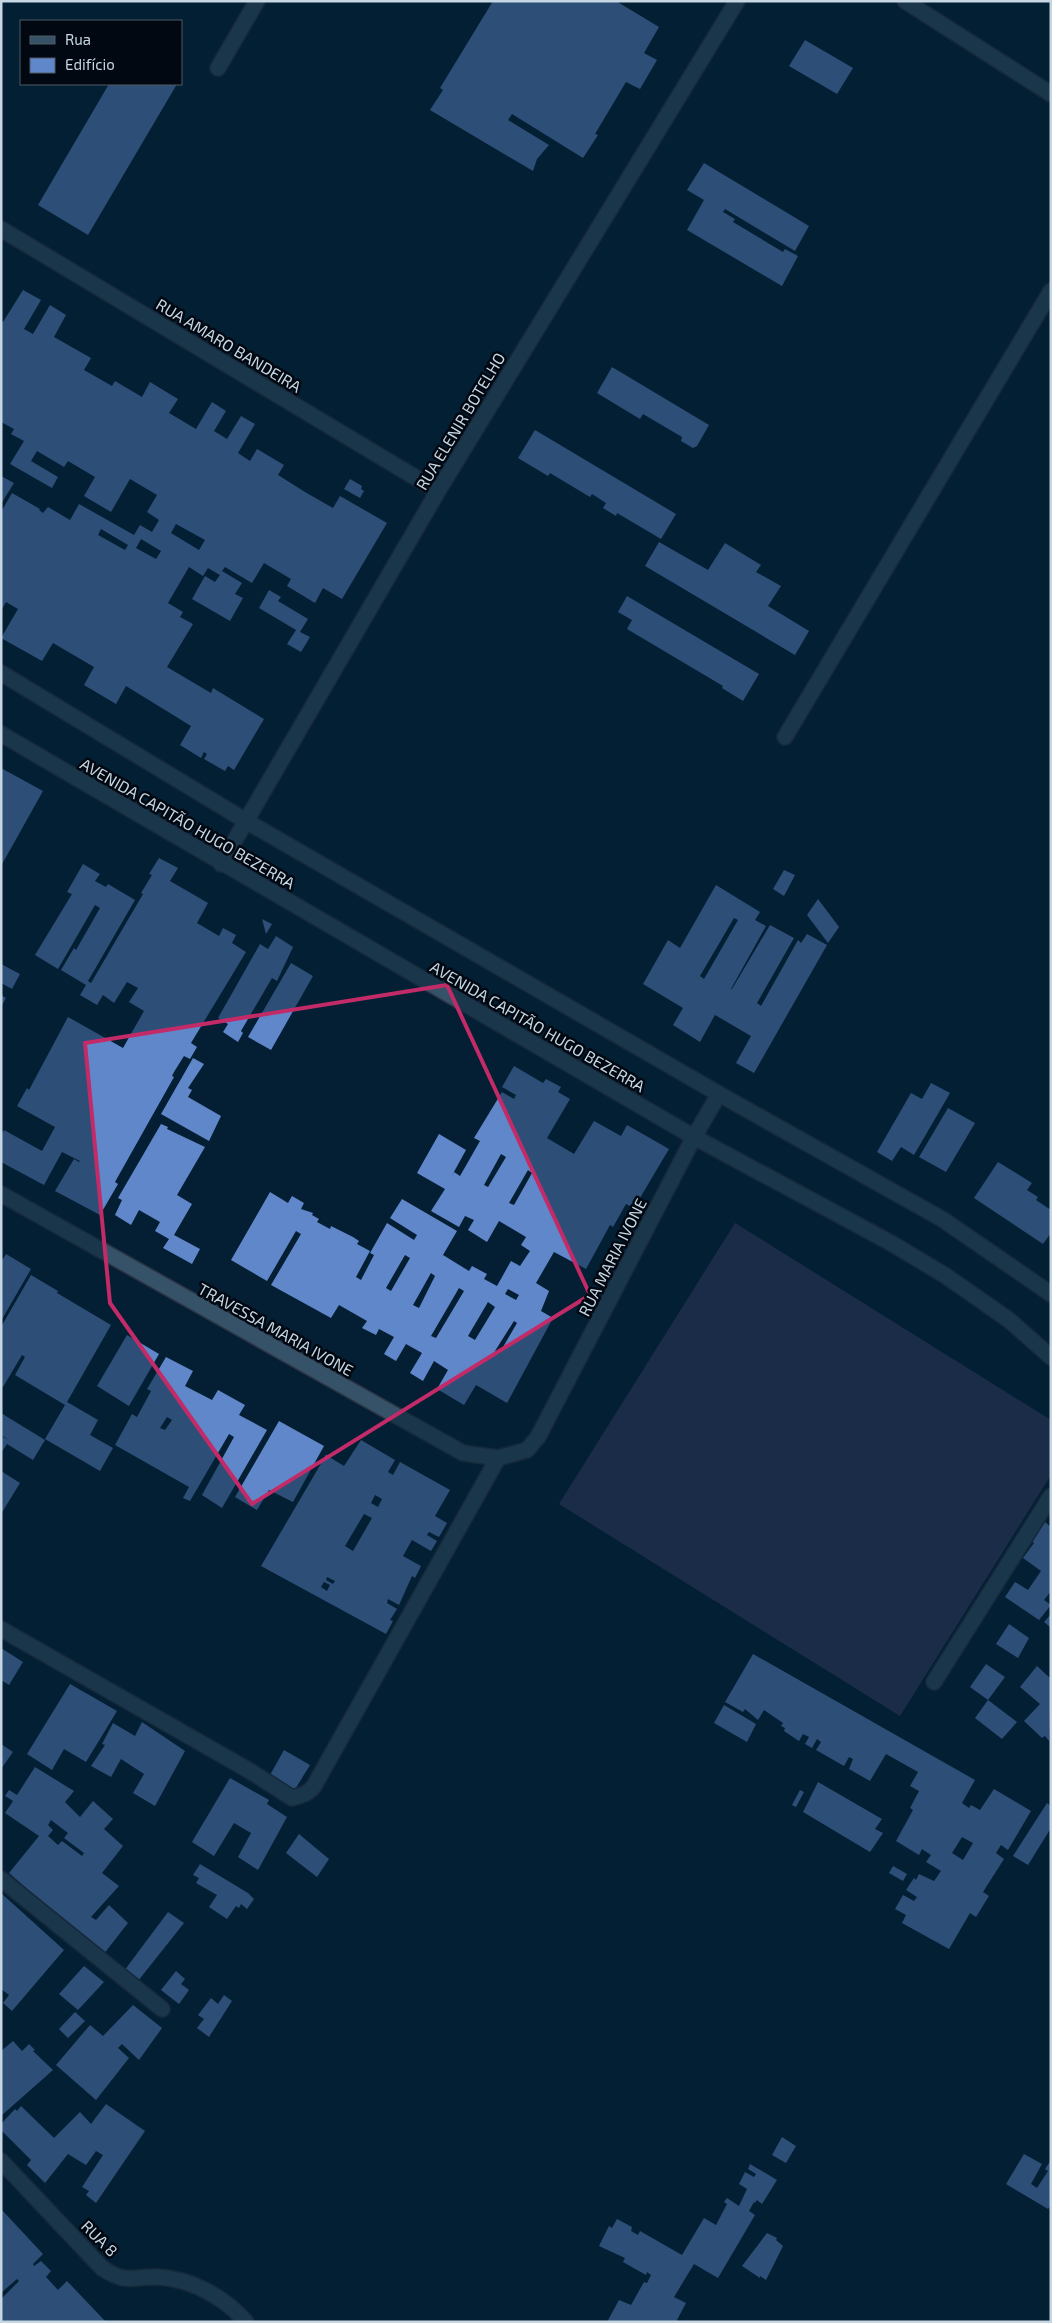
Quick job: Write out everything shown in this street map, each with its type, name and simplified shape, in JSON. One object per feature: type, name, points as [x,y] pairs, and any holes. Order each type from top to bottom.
[{"type":"street","points":[[218,68],[257,1]]},
{"type":"street","name":"RUA ELENIR BOTELHO","points":[[221,864],[438,491],[737,1]]},
{"type":"street","points":[[905,1],[1051,94]]},
{"type":"street","name":"RUA AMARO BANDEIRA","points":[[1,229],[438,491]]},
{"type":"street","points":[[785,737],[1051,292]]},
{"type":"street","name":"AVENIDA CAPITÃO HUGO BEZERRA","points":[[1,674],[246,821],[719,1094],[942,1219],[1051,1294]]},
{"type":"street","name":"AVENIDA CAPITÃO HUGO BEZERRA","points":[[1,734],[221,864],[694,1137],[891,1243],[946,1276],[1009,1320],[1051,1357]]},
{"type":"street","name":"RUA MARIA IVONE","points":[[538,1438],[694,1137],[719,1094]]},
{"type":"street","name":"TRAVESSA MARIA IVONE","points":[[1,1194],[463,1453],[498,1458],[527,1450],[538,1438]]},
{"type":"street","points":[[1,1629],[250,1771],[292,1798],[300,1796],[308,1793],[314,1786],[498,1458]]},
{"type":"street","points":[[934,1682],[1051,1496]]},
{"type":"street","points":[[1,1880],[162,2009]]},
{"type":"street","name":"RUA 8","points":[[1,2161],[102,2268],[117,2278],[127,2280],[160,2277],[199,2287],[221,2299],[246,2322]]},
{"type":"highlighted area","points":[[447,985],[590,1295],[252,1504],[110,1303],[85,1043]]},
{"type":"shaded area","points":[[735,1223],[1051,1420],[1051,1475],[900,1716],[559,1504]]},
{"type":"building","points":[[493,1],[616,1],[659,27],[644,53],[657,60],[640,89],[626,82],[595,134],[598,135],[583,158],[512,114],[508,120],[549,145],[537,159],[533,171],[430,110],[443,90],[440,88]]},
{"type":"building","points":[[805,40],[853,68],[837,94],[789,66]]},
{"type":"building","points":[[108,85],[176,85],[88,235],[38,205]]},
{"type":"building","points":[[704,163],[809,226],[795,251],[725,209],[723,212],[735,219],[733,222],[783,252],[785,249],[798,256],[782,286],[687,230],[704,200],[687,190]]},
{"type":"building","points":[[23,290],[41,300],[24,329],[33,334],[50,305],[66,315],[54,337],[91,358],[84,370],[112,386],[115,381],[142,397],[150,382],[178,399],[169,413],[196,429],[212,402],[226,411],[214,431],[227,439],[241,416],[255,424],[238,453],[250,461],[257,449],[284,465],[278,475],[333,508],[340,496],[387,523],[342,599],[323,588],[315,603],[287,586],[291,579],[264,563],[252,583],[225,567],[222,571],[242,583],[235,594],[243,598],[230,621],[192,599],[205,576],[215,582],[220,575],[208,568],[203,576],[189,567],[168,603],[183,612],[180,617],[193,624],[167,667],[211,693],[213,688],[264,719],[234,770],[228,766],[225,771],[204,759],[207,754],[204,752],[201,758],[180,745],[191,726],[126,686],[116,704],[84,685],[94,667],[53,643],[42,661],[1,638],[18,609],[6,602],[1,611],[1,512],[12,493],[40,509],[43,513],[48,507],[70,520],[79,504],[134,535],[140,525],[152,532],[159,520],[147,512],[157,495],[130,479],[111,512],[84,496],[95,477],[68,461],[64,467],[37,451],[31,461],[58,477],[52,488],[10,464],[24,441],[11,434],[14,429],[1,422],[1,321],[3,322]],"holes":[[[176,524],[205,540],[199,550],[171,533]],[[101,529],[128,545],[125,550],[98,535]],[[141,539],[161,551],[156,559],[136,548]]]},
{"type":"building","points":[[612,367],[709,425],[697,446],[693,448],[681,441],[682,437],[643,414],[640,419],[597,393]]},
{"type":"building","points":[[535,430],[676,514],[661,539],[617,513],[616,516],[603,508],[606,503],[592,494],[590,497],[550,473],[548,476],[518,458]]},
{"type":"building","points":[[1,476],[14,483],[1,504]]},
{"type":"building","points":[[350,479],[362,486],[361,489],[364,491],[360,498],[344,489]]},
{"type":"building","points":[[659,542],[708,570],[725,543],[761,565],[756,572],[781,586],[768,606],[809,631],[795,655],[645,566]]},
{"type":"building","points":[[269,590],[281,597],[278,601],[308,619],[300,632],[310,637],[301,652],[287,644],[296,630],[259,608]]},
{"type":"building","points":[[627,596],[759,674],[743,701],[722,688],[723,686],[627,629],[632,620],[618,612]]},
{"type":"building","points":[[1,768],[43,791],[1,866]]},
{"type":"building","points":[[159,858],[178,868],[170,881],[208,903],[197,923],[219,936],[223,928],[236,935],[232,943],[246,952],[191,1043],[197,1047],[190,1059],[184,1056],[174,1072],[172,1076],[174,1077],[115,1182],[118,1184],[100,1215],[55,1191],[74,1159],[80,1161],[62,1152],[44,1185],[1,1162],[1,1135],[4,1130],[42,1151],[55,1127],[17,1106],[27,1088],[29,1090],[68,1017],[123,1048],[144,1011],[129,1002],[138,988],[127,982],[114,1003],[103,995],[97,1005],[80,995],[86,985],[61,970],[74,948],[76,950],[100,908],[95,905],[58,969],[35,955],[72,894],[67,892],[83,864],[100,874],[95,881],[106,887],[108,884],[135,900],[88,981],[91,983],[143,894],[141,893],[152,875],[149,874]]},
{"type":"building","points":[[784,870],[795,875],[784,896],[773,889]]},
{"type":"building","points":[[716,885],[760,912],[755,920],[766,926],[731,989],[770,925],[794,938],[757,1003],[761,1006],[798,940],[801,943],[807,934],[827,945],[754,1073],[736,1063],[751,1036],[715,1015],[700,1042],[673,1025],[683,1008],[643,984],[668,940],[680,948]],"holes":[[[734,918],[738,920],[704,979],[700,976]]]},
{"type":"building","points":[[818,899],[839,927],[828,943],[807,915]]},
{"type":"building","points":[[262,919],[272,924],[266,934]]},
{"type":"building","points":[[276,936],[293,947],[277,981],[272,978],[241,1031],[243,1033],[238,1042],[223,1032],[228,1024],[218,1018],[260,944],[268,949]]},
{"type":"building","points":[[291,963],[313,976],[271,1050],[248,1037]]},
{"type":"building","points":[[1,964],[20,974],[12,989],[1,983]]},
{"type":"building","points":[[1,995],[6,998],[1,1007]]},
{"type":"building","points":[[193,1058],[204,1064],[188,1088],[192,1090],[188,1097],[221,1116],[209,1141],[161,1114]]},
{"type":"building","points":[[514,1066],[543,1083],[546,1079],[561,1087],[558,1092],[570,1099],[547,1138],[574,1154],[594,1121],[621,1136],[627,1125],[669,1149],[634,1208],[626,1204],[613,1227],[610,1225],[586,1269],[554,1252],[536,1283],[549,1291],[541,1311],[553,1318],[507,1403],[476,1385],[464,1405],[437,1389],[448,1370],[434,1361],[423,1381],[410,1373],[422,1353],[406,1344],[396,1361],[384,1354],[394,1337],[379,1329],[376,1335],[362,1328],[367,1321],[339,1305],[331,1318],[271,1285],[301,1234],[296,1231],[267,1281],[231,1260],[270,1192],[288,1203],[292,1196],[304,1203],[301,1209],[313,1213],[312,1215],[319,1219],[317,1222],[330,1229],[331,1226],[353,1237],[359,1241],[357,1244],[370,1251],[356,1277],[361,1280],[374,1255],[370,1253],[387,1223],[414,1240],[417,1235],[390,1218],[402,1199],[457,1231],[443,1255],[469,1271],[472,1266],[487,1274],[484,1279],[497,1286],[511,1261],[520,1266],[530,1251],[521,1245],[526,1237],[499,1221],[487,1242],[468,1230],[474,1220],[465,1216],[459,1227],[431,1211],[445,1189],[417,1173],[439,1134],[466,1150],[450,1179],[454,1172],[460,1176],[480,1141],[474,1138],[502,1092],[514,1099],[516,1095],[502,1087]],"holes":[[[501,1154],[506,1157],[488,1187],[484,1185]],[[528,1170],[532,1173],[514,1205],[509,1203]],[[405,1255],[410,1258],[391,1291],[386,1288]],[[431,1273],[435,1276],[419,1308],[413,1305]],[[459,1288],[464,1291],[436,1338],[431,1336]],[[508,1289],[519,1295],[516,1300],[505,1294]],[[488,1302],[495,1307],[475,1340],[468,1336]],[[514,1321],[517,1323],[499,1354],[495,1351]]]},
{"type":"building","points":[[931,1083],[950,1093],[914,1155],[901,1147],[892,1161],[877,1152],[911,1093],[922,1099]]},
{"type":"building","points":[[948,1108],[975,1123],[946,1172],[919,1157]]},
{"type":"building","points":[[161,1124],[168,1127],[167,1129],[205,1147],[177,1195],[192,1204],[174,1235],[200,1249],[192,1264],[163,1248],[169,1239],[155,1231],[160,1222],[139,1210],[131,1225],[115,1215],[122,1200],[118,1198]]},
{"type":"building","points":[[998,1162],[1032,1183],[1027,1190],[1038,1197],[1036,1200],[1051,1210],[1051,1233],[1043,1244],[974,1198]]},
{"type":"building","points":[[6,1254],[31,1269],[1,1321],[1,1262]]},
{"type":"building","points":[[31,1275],[111,1325],[67,1402],[98,1420],[90,1435],[113,1448],[100,1471],[45,1439],[65,1405],[15,1375],[25,1357],[22,1355],[3,1387],[1,1386],[1,1327]]},
{"type":"building","points":[[127,1335],[159,1354],[129,1406],[97,1386]]},
{"type":"building","points":[[166,1357],[193,1371],[185,1386],[212,1400],[218,1390],[245,1405],[239,1415],[267,1430],[222,1508],[202,1495],[234,1437],[229,1434],[190,1501],[183,1498],[189,1487],[115,1445],[132,1414],[137,1417],[151,1391],[147,1389]],"holes":[[[167,1417],[172,1420],[165,1430],[160,1428]]]},
{"type":"building","points":[[1,1413],[45,1440],[33,1460],[7,1444],[1,1453],[1,1436],[9,1440],[1,1435]]},
{"type":"building","points":[[279,1421],[324,1446],[293,1502],[269,1490],[257,1510],[235,1497]]},
{"type":"building","points":[[361,1440],[395,1460],[388,1472],[393,1475],[400,1462],[450,1490],[435,1516],[447,1523],[439,1537],[429,1532],[427,1535],[437,1541],[431,1551],[412,1540],[403,1556],[421,1566],[415,1578],[412,1576],[399,1605],[388,1599],[387,1603],[397,1609],[390,1620],[393,1621],[386,1634],[261,1566],[326,1455],[344,1466]],"holes":[[[375,1495],[382,1499],[378,1507],[371,1503]],[[364,1514],[372,1518],[353,1551],[345,1546]],[[327,1577],[335,1581],[333,1584],[326,1580]],[[324,1582],[330,1585],[327,1591],[321,1587]]]},
{"type":"building","points":[[1,1471],[20,1483],[1,1514]]},
{"type":"building","points":[[1045,1522],[1051,1527],[1051,1591],[1044,1600],[1051,1605],[1039,1620],[1005,1597],[1015,1582],[1028,1590],[1041,1571],[1023,1558],[1034,1543],[1031,1541]]},
{"type":"building","points":[[1051,1614],[1051,1628],[1044,1622]]},
{"type":"building","points":[[1009,1624],[1029,1638],[1018,1658],[996,1644]]},
{"type":"building","points":[[1,1648],[23,1662],[9,1685],[1,1680]]},
{"type":"building","points":[[753,1654],[975,1780],[962,1803],[969,1808],[971,1805],[980,1810],[994,1789],[1031,1811],[1008,1850],[1001,1845],[996,1853],[1004,1859],[983,1892],[989,1896],[976,1917],[970,1913],[949,1949],[902,1923],[906,1915],[895,1909],[903,1895],[914,1901],[917,1897],[906,1890],[914,1878],[916,1880],[919,1874],[934,1881],[941,1871],[926,1862],[931,1855],[922,1849],[919,1855],[896,1841],[913,1810],[910,1808],[919,1791],[910,1786],[918,1772],[886,1754],[870,1781],[849,1769],[853,1759],[849,1757],[844,1766],[816,1750],[821,1742],[817,1739],[812,1748],[805,1744],[809,1737],[803,1734],[799,1741],[784,1731],[785,1728],[781,1726],[783,1723],[764,1710],[758,1720],[745,1709],[743,1712],[725,1702]],"holes":[[[962,1837],[973,1843],[963,1860],[952,1853]]]},
{"type":"building","points":[[986,1664],[1005,1677],[988,1700],[970,1687]]},
{"type":"building","points":[[1037,1666],[1051,1679],[1049,1741],[1045,1736],[1042,1738],[1024,1721],[1040,1704],[1020,1687]]},
{"type":"building","points":[[70,1684],[117,1711],[86,1762],[64,1749],[52,1770],[27,1754]]},
{"type":"building","points":[[988,1700],[1017,1722],[1002,1739],[975,1718]]},
{"type":"building","points":[[724,1705],[756,1724],[747,1742],[714,1723]]},
{"type":"building","points":[[142,1722],[185,1751],[155,1806],[133,1793],[144,1774],[121,1759],[111,1777],[91,1766],[105,1745],[102,1744],[113,1723],[135,1736]]},
{"type":"building","points":[[1,1744],[13,1752],[1,1769]]},
{"type":"building","points":[[284,1750],[310,1765],[294,1791],[270,1775]]},
{"type":"building","points":[[35,1767],[74,1791],[65,1802],[80,1817],[93,1801],[113,1819],[104,1829],[123,1846],[102,1873],[119,1886],[91,1917],[96,1920],[109,1905],[128,1923],[103,1955],[9,1873],[39,1836],[5,1813],[13,1801],[5,1796],[9,1790],[17,1795]],"holes":[[[51,1820],[68,1833],[64,1838],[84,1853],[82,1856],[62,1841],[58,1845],[48,1836],[53,1830],[48,1825]]]},
{"type":"building","points":[[230,1778],[269,1800],[267,1804],[287,1817],[258,1870],[238,1857],[251,1833],[234,1823],[214,1856],[192,1842]]},
{"type":"building","points":[[818,1782],[882,1819],[875,1829],[883,1833],[870,1852],[803,1812]]},
{"type":"building","points":[[800,1790],[804,1792],[796,1807],[792,1805]]},
{"type":"building","points":[[1047,1803],[1051,1806],[1051,1828],[1028,1865],[1013,1856]]},
{"type":"building","points":[[299,1834],[329,1859],[317,1877],[286,1853]]},
{"type":"building","points":[[200,1864],[248,1893],[254,1899],[247,1909],[241,1904],[239,1908],[236,1906],[227,1919],[209,1907],[217,1895],[196,1883],[199,1878],[193,1875]]},
{"type":"building","points":[[893,1866],[907,1874],[903,1881],[889,1873]]},
{"type":"building","points":[[1,1893],[64,1950],[12,2011],[3,2003],[9,1995],[1,1989]]},
{"type":"building","points":[[168,1912],[184,1923],[138,1981],[124,1971]]},
{"type":"building","points":[[84,1966],[104,1982],[78,2010],[59,1994]]},
{"type":"building","points":[[176,1971],[185,1979],[181,1984],[189,1990],[179,2004],[161,1990]]},
{"type":"building","points":[[224,1995],[232,2001],[209,2037],[197,2028],[204,2019],[198,2015],[211,1998],[218,2004]]},
{"type":"building","points":[[133,2005],[162,2028],[139,2060],[122,2044],[118,2048],[129,2058],[96,2100],[56,2065],[90,2025],[103,2036]]},
{"type":"building","points":[[75,2012],[85,2021],[68,2038],[59,2029]]},
{"type":"building","points":[[13,2041],[22,2051],[29,2044],[35,2050],[33,2051],[53,2070],[1,2116],[1,2051]]},
{"type":"building","points":[[106,2104],[145,2131],[96,2203],[86,2195],[89,2191],[82,2187],[103,2155],[96,2151],[86,2165],[68,2154],[45,2183],[27,2165],[31,2160],[1,2130],[1,2124],[15,2109],[17,2111],[21,2106],[54,2138],[80,2112],[91,2124]]},
{"type":"building","points":[[782,2137],[796,2146],[786,2163],[772,2155]]},
{"type":"building","points":[[1024,2154],[1042,2164],[1031,2184],[1037,2188],[1048,2171],[1045,2169],[1051,2160],[1051,2205],[1048,2209],[1006,2184]]},
{"type":"building","points":[[750,2164],[777,2180],[762,2204],[757,2200],[754,2202],[749,2211],[755,2215],[718,2278],[694,2264],[674,2297],[686,2303],[676,2322],[607,2322],[619,2300],[631,2305],[644,2282],[647,2283],[651,2275],[647,2272],[646,2275],[623,2262],[625,2258],[599,2246],[609,2226],[612,2228],[617,2219],[632,2227],[631,2231],[638,2235],[640,2231],[682,2255],[704,2218],[716,2225],[727,2204],[724,2202],[727,2198],[739,2206],[747,2189],[739,2184],[745,2172],[754,2177],[756,2174],[748,2169]]},
{"type":"building","points":[[1,2209],[43,2254],[33,2264],[34,2266],[41,2261],[51,2271],[46,2277],[58,2290],[67,2281],[106,2322],[1,2322],[1,2299],[19,2281],[17,2279],[1,2293]]},
{"type":"building","points":[[767,2233],[777,2238],[776,2240],[783,2246],[766,2280],[742,2266]]}]
